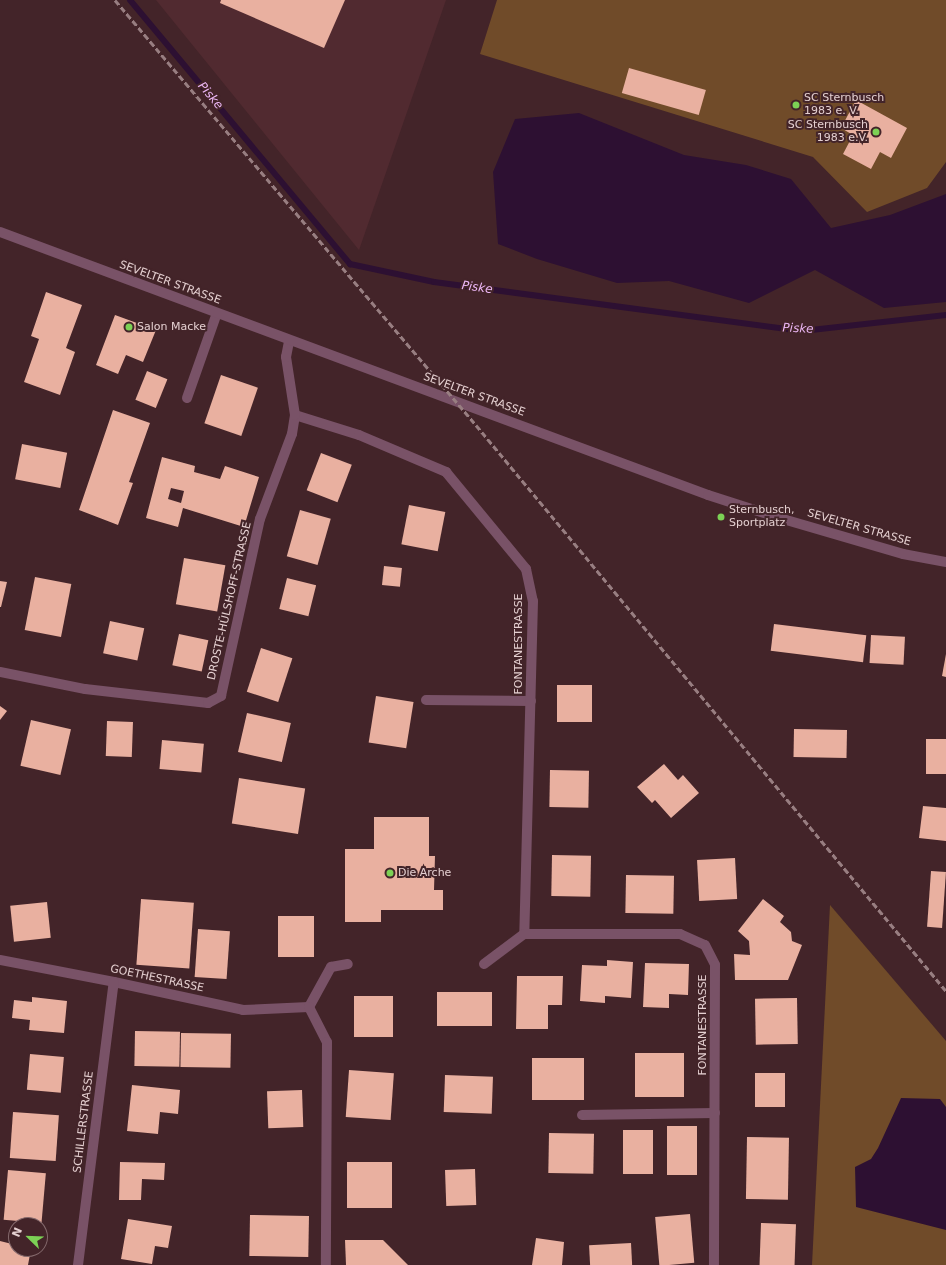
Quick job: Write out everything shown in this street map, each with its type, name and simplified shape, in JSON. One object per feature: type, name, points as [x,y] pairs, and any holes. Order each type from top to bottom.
[{"type":"street","name":"SEVELTER STRASSE","points":[[0,232],[289,341],[728,502],[903,554],[946,562]]},
{"type":"street","points":[[187,398],[217,313]]},
{"type":"street","name":"DROSTE-HÜLSHOFF-STRASSE","points":[[0,672],[85,689],[208,703],[221,696],[260,519],[292,434],[295,415],[286,357],[289,341]]},
{"type":"street","name":"FONTANESTRASSE","points":[[295,415],[359,435],[446,472],[526,569],[533,601],[524,934],[680,934],[704,945],[715,965],[714,1265]]},
{"type":"street","points":[[426,700],[531,701]]},
{"type":"street","points":[[484,964],[524,934]]},
{"type":"street","name":"GOETHESTRASSE","points":[[0,960],[114,982],[243,1010],[309,1007]]},
{"type":"street","points":[[326,1265],[327,1042],[309,1007],[331,967],[348,964]]},
{"type":"street","name":"SCHILLERSTRASSE","points":[[78,1265],[114,982]]},
{"type":"street","points":[[582,1116],[715,1113]]},
{"type":"shaded area","points":[[156,0],[446,0],[359,250]]},
{"type":"shaded area","name":"SC Sternbusch 1983 e. V.","points":[[497,0],[946,0],[946,162],[927,188],[867,212],[813,157],[480,54]]},
{"type":"shaded area","points":[[579,113],[684,155],[746,165],[791,179],[831,228],[890,215],[946,194],[946,302],[884,308],[815,270],[749,303],[669,281],[617,283],[537,259],[498,244],[493,172],[515,119]]},
{"type":"shaded area","points":[[830,905],[946,1041],[946,1265],[812,1265]]},
{"type":"shaded area","points":[[901,1098],[940,1099],[946,1107],[946,1230],[856,1207],[855,1167],[871,1159],[878,1148]]},
{"type":"building","points":[[221,0],[345,0],[324,48],[220,3]]},
{"type":"building","points":[[629,68],[706,90],[699,115],[622,93]]},
{"type":"building","name":"SC Sternbusch 1983 e.V.","points":[[856,100],[907,128],[891,158],[880,152],[871,169],[843,154],[853,135],[841,128]]},
{"type":"building","points":[[46,292],[82,305],[66,348],[75,352],[60,395],[24,382],[39,339],[31,336]]},
{"type":"building","points":[[115,315],[156,330],[143,362],[126,355],[118,374],[96,365]]},
{"type":"building","points":[[147,371],[167,379],[156,408],[135,400]]},
{"type":"building","points":[[221,375],[258,388],[241,436],[204,423]]},
{"type":"building","points":[[113,410],[150,423],[129,482],[133,483],[118,525],[79,510]]},
{"type":"building","points":[[22,444],[67,453],[60,488],[15,479]]},
{"type":"building","points":[[321,453],[352,465],[337,502],[307,490]]},
{"type":"building","points":[[162,457],[195,466],[194,472],[220,479],[225,466],[259,477],[244,527],[183,508],[178,527],[146,518]],"holes":[[[171,488],[184,491],[181,503],[168,499]]]},
{"type":"building","points":[[409,505],[445,512],[438,551],[401,544]]},
{"type":"building","points":[[300,510],[331,519],[318,565],[287,556]]},
{"type":"building","points":[[184,558],[225,565],[217,612],[176,604]]},
{"type":"building","points":[[384,566],[402,568],[400,587],[382,585]]},
{"type":"building","points":[[35,577],[71,584],[61,637],[25,630]]},
{"type":"building","points":[[287,578],[316,585],[308,616],[279,609]]},
{"type":"building","points":[[0,581],[7,582],[1,607],[0,607]]},
{"type":"building","points":[[110,621],[144,628],[137,661],[103,653]]},
{"type":"building","points":[[774,624],[866,635],[863,662],[771,651]]},
{"type":"building","points":[[179,634],[208,640],[202,672],[172,665]]},
{"type":"building","points":[[871,635],[905,637],[903,665],[870,663]]},
{"type":"building","points":[[261,648],[292,658],[278,702],[247,692]]},
{"type":"building","points":[[946,654],[946,677],[942,676]]},
{"type":"building","points":[[557,685],[592,685],[592,722],[557,722]]},
{"type":"building","points":[[376,696],[414,702],[406,748],[369,742]]},
{"type":"building","points":[[0,706],[7,711],[0,720]]},
{"type":"building","points":[[247,713],[291,723],[282,762],[238,752]]},
{"type":"building","points":[[31,720],[71,729],[60,775],[20,766]]},
{"type":"building","points":[[107,721],[133,722],[132,757],[106,756]]},
{"type":"building","points":[[794,729],[847,730],[847,758],[794,757]]},
{"type":"building","points":[[926,739],[946,739],[946,774],[926,774]]},
{"type":"building","points":[[162,740],[204,744],[201,773],[159,769]]},
{"type":"building","points":[[664,764],[678,780],[683,775],[699,793],[671,818],[655,800],[652,803],[637,787]]},
{"type":"building","points":[[550,770],[589,771],[588,808],[549,807]]},
{"type":"building","points":[[239,778],[305,788],[298,834],[232,823]]},
{"type":"building","points":[[923,806],[946,808],[946,841],[919,838]]},
{"type":"building","name":"Die Arche","points":[[374,817],[429,817],[429,856],[435,856],[434,890],[443,890],[443,910],[381,910],[381,922],[345,922],[345,849],[374,849]]},
{"type":"building","points":[[552,855],[591,856],[590,897],[551,896]]},
{"type":"building","points":[[735,858],[737,899],[699,901],[697,860]]},
{"type":"building","points":[[931,871],[946,872],[942,928],[927,927]]},
{"type":"building","points":[[626,875],[674,876],[673,914],[625,913]]},
{"type":"building","points":[[141,899],[194,903],[189,969],[136,965]]},
{"type":"building","points":[[763,899],[784,916],[780,922],[791,932],[792,941],[802,945],[788,980],[735,980],[734,954],[750,955],[749,941],[738,931]]},
{"type":"building","points":[[47,902],[51,938],[14,942],[10,906]]},
{"type":"building","points":[[278,916],[314,916],[314,957],[278,957]]},
{"type":"building","points":[[198,929],[230,931],[227,979],[195,977]]},
{"type":"building","points":[[607,960],[633,962],[631,998],[605,996],[605,1003],[580,1001],[582,965],[607,966]]},
{"type":"building","points":[[645,963],[689,964],[688,995],[669,994],[669,1008],[643,1007]]},
{"type":"building","points":[[517,976],[563,976],[562,1005],[548,1005],[548,1029],[516,1029]]},
{"type":"building","points":[[437,992],[492,992],[492,1026],[437,1026]]},
{"type":"building","points":[[354,996],[393,996],[393,1037],[354,1037]]},
{"type":"building","points":[[32,997],[67,1001],[64,1033],[29,1030],[30,1020],[12,1018],[14,1000],[32,1002]]},
{"type":"building","points":[[797,998],[798,1044],[756,1045],[755,999]]},
{"type":"building","points":[[135,1031],[180,1032],[179,1067],[134,1066]]},
{"type":"building","points":[[181,1033],[231,1034],[230,1068],[180,1067]]},
{"type":"building","points":[[635,1053],[684,1053],[684,1097],[635,1097]]},
{"type":"building","points":[[30,1054],[64,1057],[61,1093],[27,1090]]},
{"type":"building","points":[[532,1058],[584,1058],[584,1100],[532,1100]]},
{"type":"building","points":[[349,1070],[394,1073],[391,1120],[346,1117]]},
{"type":"building","points":[[755,1073],[785,1073],[785,1107],[755,1107]]},
{"type":"building","points":[[445,1075],[493,1077],[492,1114],[444,1112]]},
{"type":"building","points":[[132,1085],[180,1090],[178,1114],[160,1112],[158,1134],[127,1131]]},
{"type":"building","points":[[302,1090],[303,1127],[268,1128],[267,1091]]},
{"type":"building","points":[[13,1112],[59,1115],[56,1161],[10,1158]]},
{"type":"building","points":[[667,1126],[697,1126],[697,1175],[667,1175]]},
{"type":"building","points":[[623,1130],[653,1130],[653,1174],[623,1174]]},
{"type":"building","points":[[549,1133],[594,1134],[593,1174],[548,1173]]},
{"type":"building","points":[[747,1137],[789,1138],[788,1200],[746,1199]]},
{"type":"building","points":[[120,1162],[165,1163],[164,1180],[142,1179],[141,1200],[119,1200]]},
{"type":"building","points":[[347,1162],[392,1162],[392,1208],[347,1208]]},
{"type":"building","points":[[475,1169],[476,1205],[446,1206],[445,1170]]},
{"type":"building","points":[[8,1170],[46,1173],[42,1217],[8,1217],[8,1220],[4,1220]]},
{"type":"building","points":[[690,1214],[694,1263],[659,1265],[655,1217]]},
{"type":"building","points":[[250,1215],[309,1216],[308,1257],[249,1256]]},
{"type":"building","points":[[128,1219],[172,1226],[168,1248],[155,1246],[152,1264],[121,1259]]},
{"type":"building","points":[[761,1223],[796,1224],[795,1265],[760,1265]]},
{"type":"building","points":[[536,1238],[564,1242],[562,1265],[532,1265]]},
{"type":"building","points":[[345,1240],[383,1240],[408,1265],[346,1265]]},
{"type":"building","points":[[0,1241],[8,1243],[8,1257],[30,1257],[28,1265],[0,1265]]},
{"type":"building","points":[[631,1243],[632,1265],[590,1265],[589,1245]]},
{"type":"waterway","name":"Piske","points":[[130,0],[350,264],[434,282],[802,331],[946,315]]},
{"type":"railway","points":[[115,0],[476,425],[946,991]]},
{"type":"place","name":"SC Sternbusch 1983 e. V.","points":[[796,105]]},
{"type":"place","name":"SC Sternbusch 1983 e.V.","points":[[876,132]]},
{"type":"place","name":"Salon Macke","points":[[129,327]]},
{"type":"place","name":"Sternbusch, Sportplatz","points":[[721,517]]},
{"type":"place","name":"Die Arche","points":[[390,873]]}]
